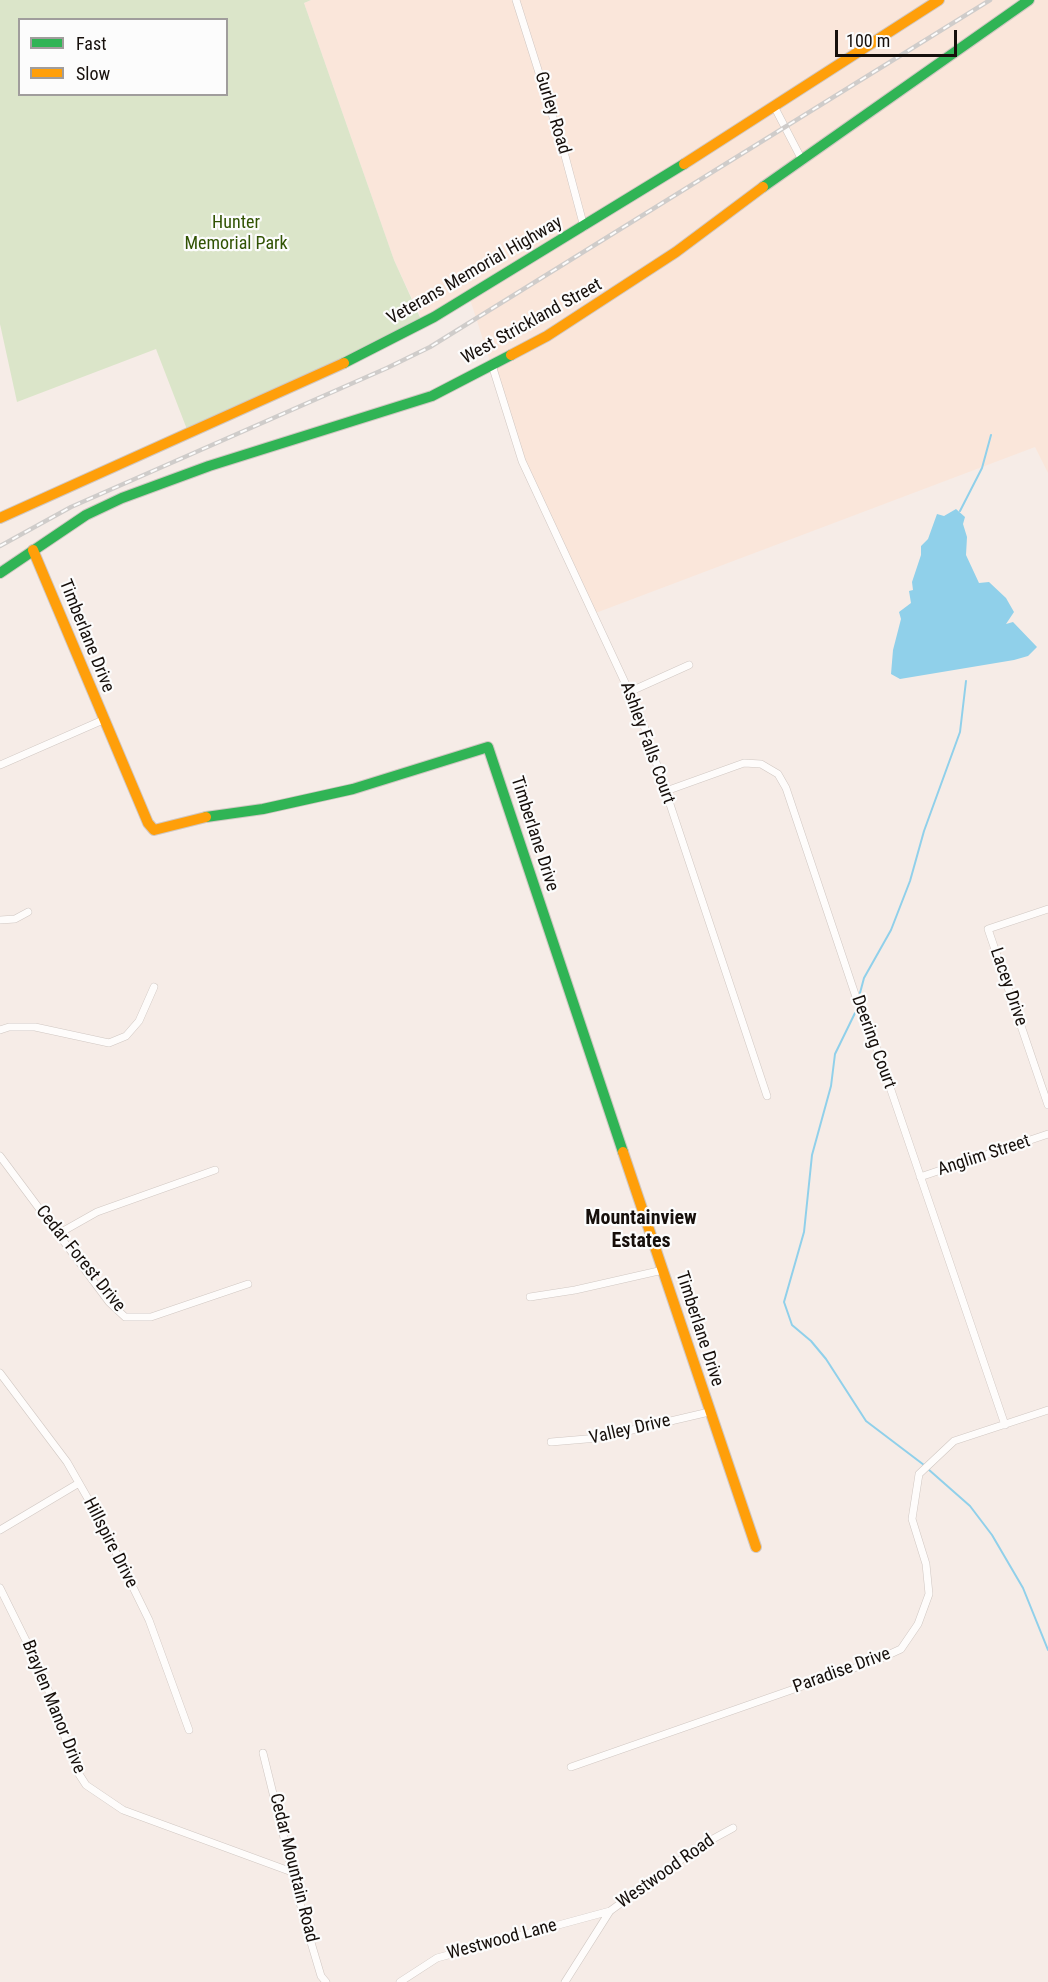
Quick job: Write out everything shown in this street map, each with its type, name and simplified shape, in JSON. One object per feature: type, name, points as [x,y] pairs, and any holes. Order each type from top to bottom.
[{"type":"street","name":"Gurley Road","points":[[516,0],[564,152],[584,227]]},
{"type":"street","name":"Veterans Memorial Highway","points":[[0,519],[324,374],[434,317],[775,108],[939,0]]},
{"type":"street","name":"West Strickland Street","points":[[0,573],[86,515],[147,488],[432,396],[547,336],[615,294],[1029,0]]},
{"type":"street","points":[[775,108],[802,160]]},
{"type":"street","name":"Ashley Falls Court","points":[[492,364],[522,461],[641,717],[767,1096]]},
{"type":"street","name":"Timberlane Drive","points":[[33,550],[103,720],[125,764],[148,823],[154,831],[206,817],[263,809],[353,789],[488,747],[756,1547]]},
{"type":"street","points":[[629,692],[689,664]]},
{"type":"street","points":[[0,765],[103,720]]},
{"type":"street","name":"Deering Court","points":[[666,791],[744,763],[761,764],[778,774],[786,788],[861,1012],[877,1049],[1005,1425]]},
{"type":"street","name":"Lacey Drive","points":[[1048,909],[988,929],[1048,1105]]},
{"type":"street","points":[[0,920],[15,919],[28,912]]},
{"type":"street","points":[[0,1030],[9,1027],[36,1027],[109,1043],[126,1036],[138,1021],[154,987]]},
{"type":"street","name":"Anglim Street","points":[[920,1177],[1048,1134]]},
{"type":"street","name":"Cedar Forest Drive","points":[[0,1156],[109,1302],[125,1317],[152,1317],[248,1284]]},
{"type":"street","points":[[58,1234],[97,1212],[215,1170]]},
{"type":"street","points":[[530,1297],[575,1290],[663,1270]]},
{"type":"street","name":"Hillspire Drive","points":[[0,1373],[67,1462],[79,1483],[149,1620],[189,1731]]},
{"type":"street","name":"Paradise Drive","points":[[571,1767],[877,1660],[901,1649],[918,1624],[929,1594],[926,1564],[912,1519],[919,1474],[954,1441],[1048,1410]]},
{"type":"street","name":"Valley Drive","points":[[551,1442],[589,1439],[709,1412]]},
{"type":"street","points":[[0,1530],[79,1483]]},
{"type":"street","name":"Braylen Manor Drive","points":[[0,1588],[43,1675],[76,1771],[86,1785],[123,1810],[292,1872]]},
{"type":"street","name":"Cedar Mountain Road","points":[[263,1753],[307,1930],[321,1976],[326,1982]]},
{"type":"street","name":"Westwood Road","points":[[565,1982],[610,1911],[700,1846],[733,1828]]},
{"type":"street","name":"Westwood Lane","points":[[400,1982],[437,1958],[610,1911]]},
{"type":"shaded area","points":[[311,0],[1048,0],[1048,473],[1035,447],[593,614],[522,461],[469,296],[423,322],[394,260],[304,3]]},
{"type":"green space","name":"Hunter Memorial Park","points":[[0,0],[311,0],[304,3],[394,260],[423,324],[188,432],[156,349],[17,402],[0,324]]},
{"type":"water","points":[[956,509],[965,517],[963,524],[967,537],[966,555],[979,583],[989,582],[1006,598],[1014,612],[1006,624],[1013,622],[1037,647],[1028,656],[1014,660],[900,679],[891,674],[893,650],[901,619],[899,612],[911,603],[909,591],[913,590],[912,582],[921,555],[921,546],[928,539],[937,514],[944,516]]},
{"type":"waterway","points":[[960,511],[982,468],[991,435]]},
{"type":"waterway","points":[[860,993],[864,978],[891,930],[910,881],[924,831],[960,732],[966,681]]},
{"type":"waterway","points":[[855,1013],[835,1054],[831,1086],[812,1155],[804,1232],[784,1302],[792,1325],[811,1341],[826,1359],[866,1421],[924,1465]]},
{"type":"waterway","points":[[928,1469],[970,1506],[992,1535],[1023,1588],[1048,1650]]},
{"type":"railway","points":[[0,546],[71,507],[430,347],[990,0]]},
{"type":"traffic: fast","points":[[763,187],[1029,0]]},
{"type":"traffic: fast","points":[[344,363],[434,317],[684,164]]},
{"type":"traffic: fast","points":[[0,573],[86,515],[122,498],[209,466],[432,396],[511,355]]},
{"type":"traffic: fast","points":[[206,817],[263,809],[353,789],[488,747],[623,1152]]},
{"type":"traffic: slow","points":[[684,164],[939,0]]},
{"type":"traffic: slow","points":[[511,355],[547,336],[676,252],[763,187]]},
{"type":"traffic: slow","points":[[0,518],[344,363]]},
{"type":"traffic: slow","points":[[33,550],[148,823],[154,830],[206,817]]},
{"type":"traffic: slow","points":[[623,1152],[756,1547]]},
{"type":"district","name":"Mountainview Estates","points":[[641,1230]]}]
